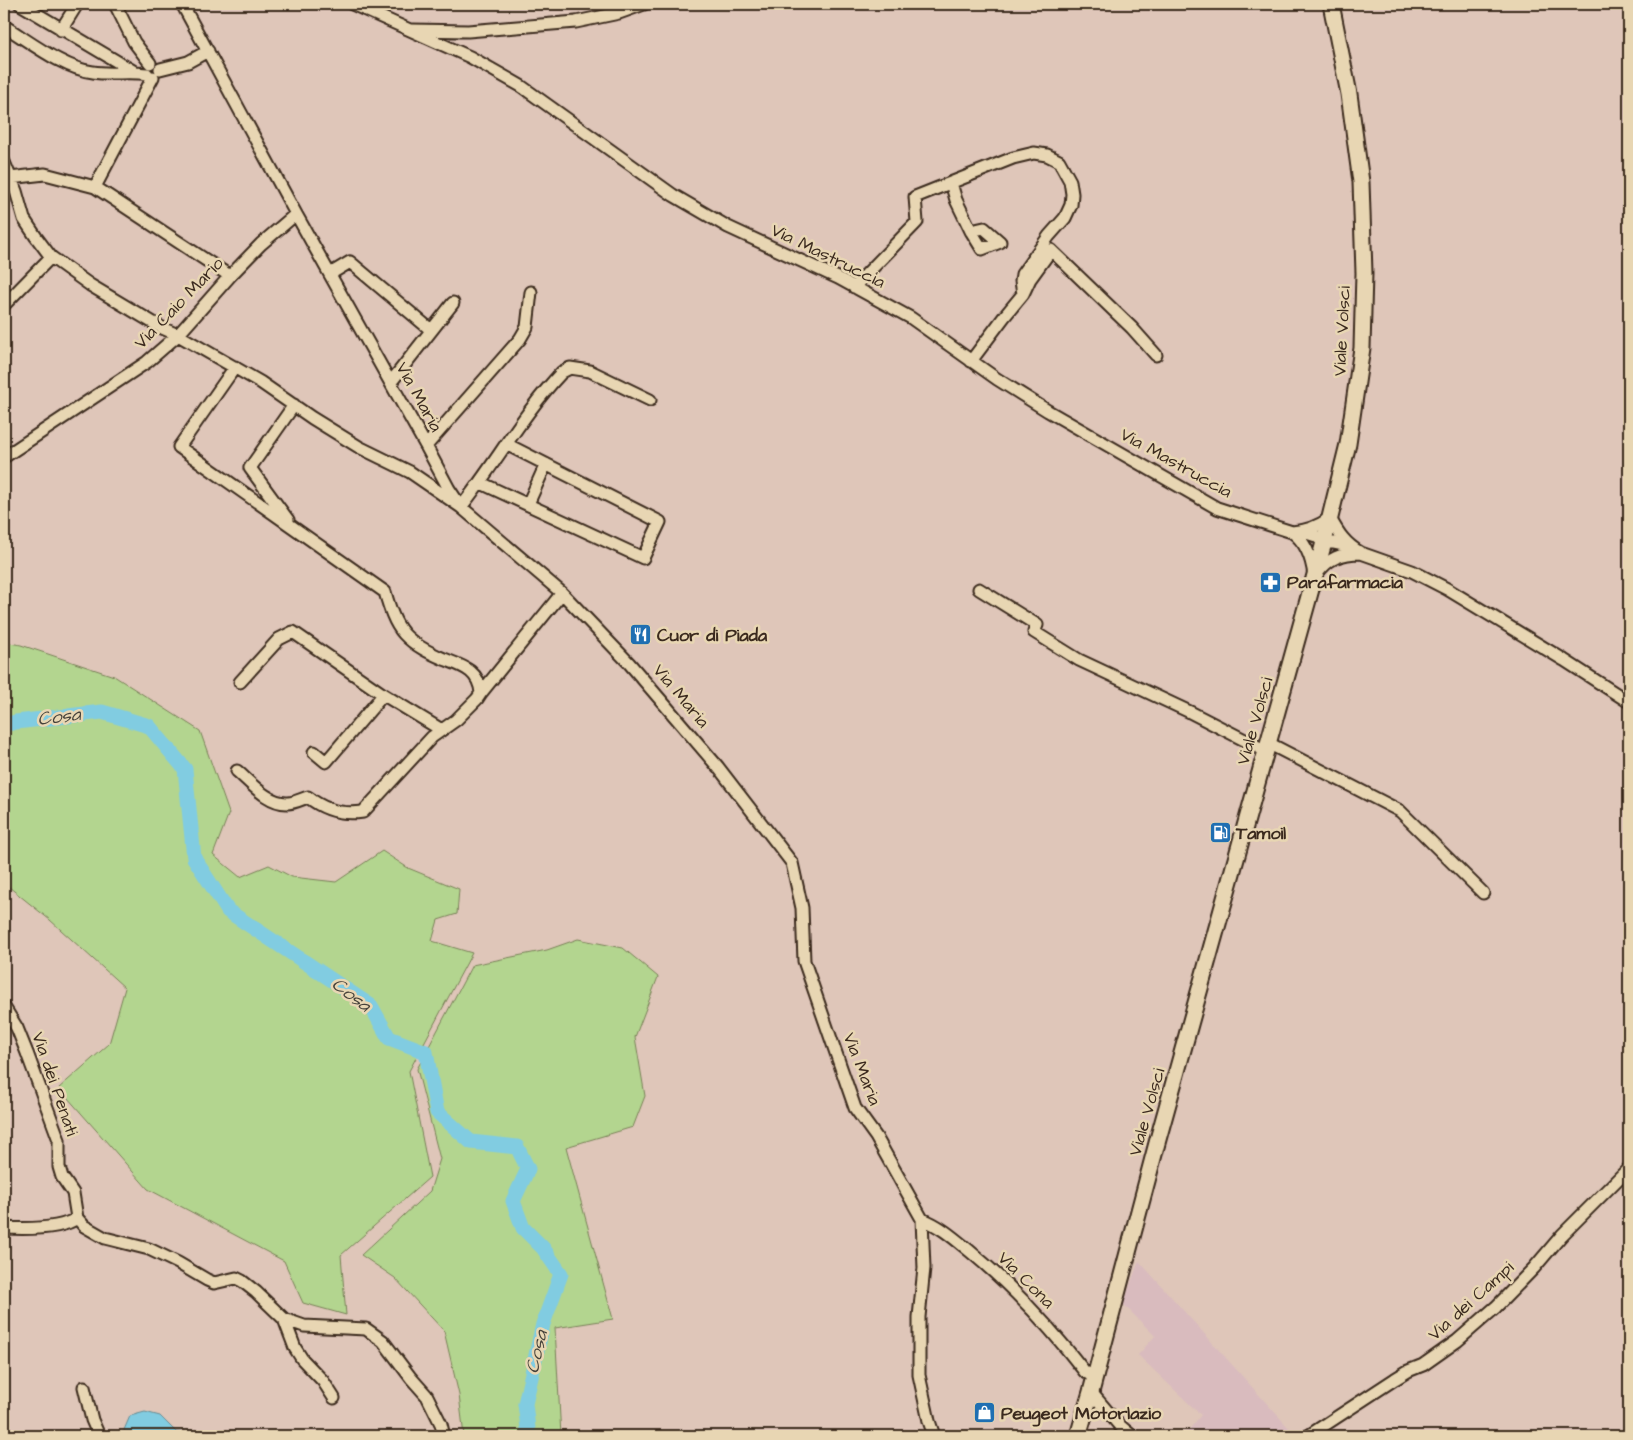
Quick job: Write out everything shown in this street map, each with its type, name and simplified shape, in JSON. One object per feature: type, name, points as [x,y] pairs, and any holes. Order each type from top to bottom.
[{"type":"main road","name":"Viale Volsci","points":[[1078,1436],[1157,1143],[1324,545],[1348,444],[1362,348],[1364,273],[1361,182],[1349,94],[1331,4]]},
{"type":"street","points":[[20,4],[134,72]]},
{"type":"street","points":[[61,30],[76,6],[73,4]]},
{"type":"street","points":[[115,4],[134,42],[153,71]]},
{"type":"street","name":"Via Maria","points":[[182,4],[449,489],[462,507],[562,593],[613,645],[718,767],[792,863],[802,908],[804,961],[855,1108],[876,1137],[922,1219],[924,1268],[919,1317],[919,1375],[934,1436]]},
{"type":"street","name":"Via Mastruccia","points":[[352,4],[470,57],[521,86],[673,195],[728,227],[854,287],[911,318],[996,379],[1217,508],[1298,535],[1312,546],[1324,545],[1346,550]]},
{"type":"street","points":[[408,30],[468,31],[576,22],[619,13],[644,4]]},
{"type":"street","points":[[4,26],[72,67],[93,73],[153,71],[188,62],[208,51]]},
{"type":"street","points":[[95,187],[153,71]]},
{"type":"street","points":[[854,287],[917,222],[915,197],[1013,158],[1034,153],[1047,155],[1059,161],[1070,181],[1072,194],[1071,205],[1065,218],[1049,236],[1022,274],[1023,294]]},
{"type":"street","points":[[4,162],[16,191],[24,219],[52,257],[90,285],[162,328],[235,367],[359,447],[410,472],[462,507],[481,483],[506,444],[562,372],[570,368],[590,371],[650,400]]},
{"type":"street","points":[[10,178],[45,174],[95,187],[230,276]]},
{"type":"street","points":[[951,183],[956,200],[971,231]]},
{"type":"street","name":"Via Caio Mario","points":[[4,457],[147,362],[178,335],[261,244],[296,214]]},
{"type":"street","points":[[972,361],[1023,294],[1030,279],[1051,250],[1132,328],[1156,354]]},
{"type":"street","points":[[4,305],[52,257]]},
{"type":"street","points":[[330,274],[350,262],[432,330]]},
{"type":"street","points":[[426,446],[520,339],[527,327],[531,292]]},
{"type":"street","points":[[391,382],[453,303]]},
{"type":"street","points":[[235,367],[178,447],[386,592],[391,610],[404,634],[415,644],[430,653],[462,665],[480,683],[481,692]]},
{"type":"street","points":[[294,405],[250,468],[294,528]]},
{"type":"street","points":[[481,483],[643,558],[660,522],[506,444]]},
{"type":"street","points":[[528,504],[546,464]]},
{"type":"street","points":[[1315,578],[1311,558],[1298,535],[1330,518],[1346,550]]},
{"type":"street","points":[[1315,578],[1326,564],[1346,550],[1361,553],[1412,572],[1447,589],[1629,702]]},
{"type":"street","points":[[979,589],[1037,625],[1034,632],[1079,660],[1400,811],[1483,894]]},
{"type":"street","points":[[237,771],[264,795],[277,802],[289,803],[308,797],[320,807],[333,811],[346,814],[364,812],[440,730],[456,720],[477,699],[562,593]]},
{"type":"street","points":[[240,682],[279,639],[293,632],[382,695],[440,730]]},
{"type":"street","points":[[314,752],[326,762],[382,695]]},
{"type":"street","name":"Via dei Penati","points":[[4,1007],[17,1028],[58,1140],[59,1167],[62,1177],[73,1193],[77,1218]]},
{"type":"street","name":"Via dei Campi","points":[[1311,1434],[1408,1371],[1423,1365],[1457,1341],[1496,1307],[1534,1268],[1562,1235],[1629,1168]]},
{"type":"street","points":[[4,1228],[46,1227],[68,1223],[77,1218],[84,1226],[105,1238],[149,1250],[206,1280],[214,1283],[236,1278],[256,1292],[284,1319],[304,1326],[366,1329],[383,1341],[427,1396],[441,1424],[444,1436]]},
{"type":"street","name":"Via Cona","points":[[922,1219],[934,1224],[961,1244],[1009,1285],[1040,1318],[1085,1372],[1095,1377]]},
{"type":"street","points":[[284,1319],[295,1348],[302,1359],[323,1381],[334,1398]]},
{"type":"street","points":[[84,1387],[92,1420],[100,1436]]},
{"type":"street","points":[[1091,1392],[1119,1425],[1132,1436]]},
{"type":"shaded area","points":[[1139,1261],[1296,1436],[1184,1436],[1201,1415],[1138,1355],[1155,1336],[1123,1304]]},
{"type":"green space","points":[[4,642],[21,645],[114,676],[200,731],[229,813],[213,855],[240,877],[269,865],[292,877],[336,882],[382,851],[408,868],[459,889],[457,914],[438,920],[432,941],[472,953],[409,1071],[430,1177],[341,1255],[346,1315],[303,1303],[284,1261],[148,1189],[59,1088],[109,1044],[125,988],[50,920],[4,883]]},
{"type":"green space","points":[[578,939],[623,948],[658,977],[635,1037],[645,1096],[633,1127],[566,1147],[613,1319],[555,1328],[561,1436],[464,1436],[459,1395],[444,1331],[395,1278],[361,1255],[430,1191],[440,1159],[417,1069],[472,965],[547,950]]},
{"type":"water","points":[[145,1412],[160,1416],[176,1432],[196,1434],[197,1436],[127,1436],[124,1430],[130,1416]]},
{"type":"waterway","name":"Cosa","points":[[4,725],[102,712],[149,726],[185,769],[194,858],[228,911],[371,1006],[389,1038],[426,1052],[437,1112],[471,1142],[517,1147],[528,1169],[513,1201],[523,1228],[543,1248],[561,1274],[543,1324],[525,1404],[529,1436]]},
{"type":"place","name":"Parafarmacia","points":[[1271,582]]},
{"type":"place","name":"Cuor di Piada","points":[[641,635]]},
{"type":"place","name":"Tamoil","points":[[1220,833]]},
{"type":"place","name":"Peugeot Motorlazio","points":[[985,1413]]}]
